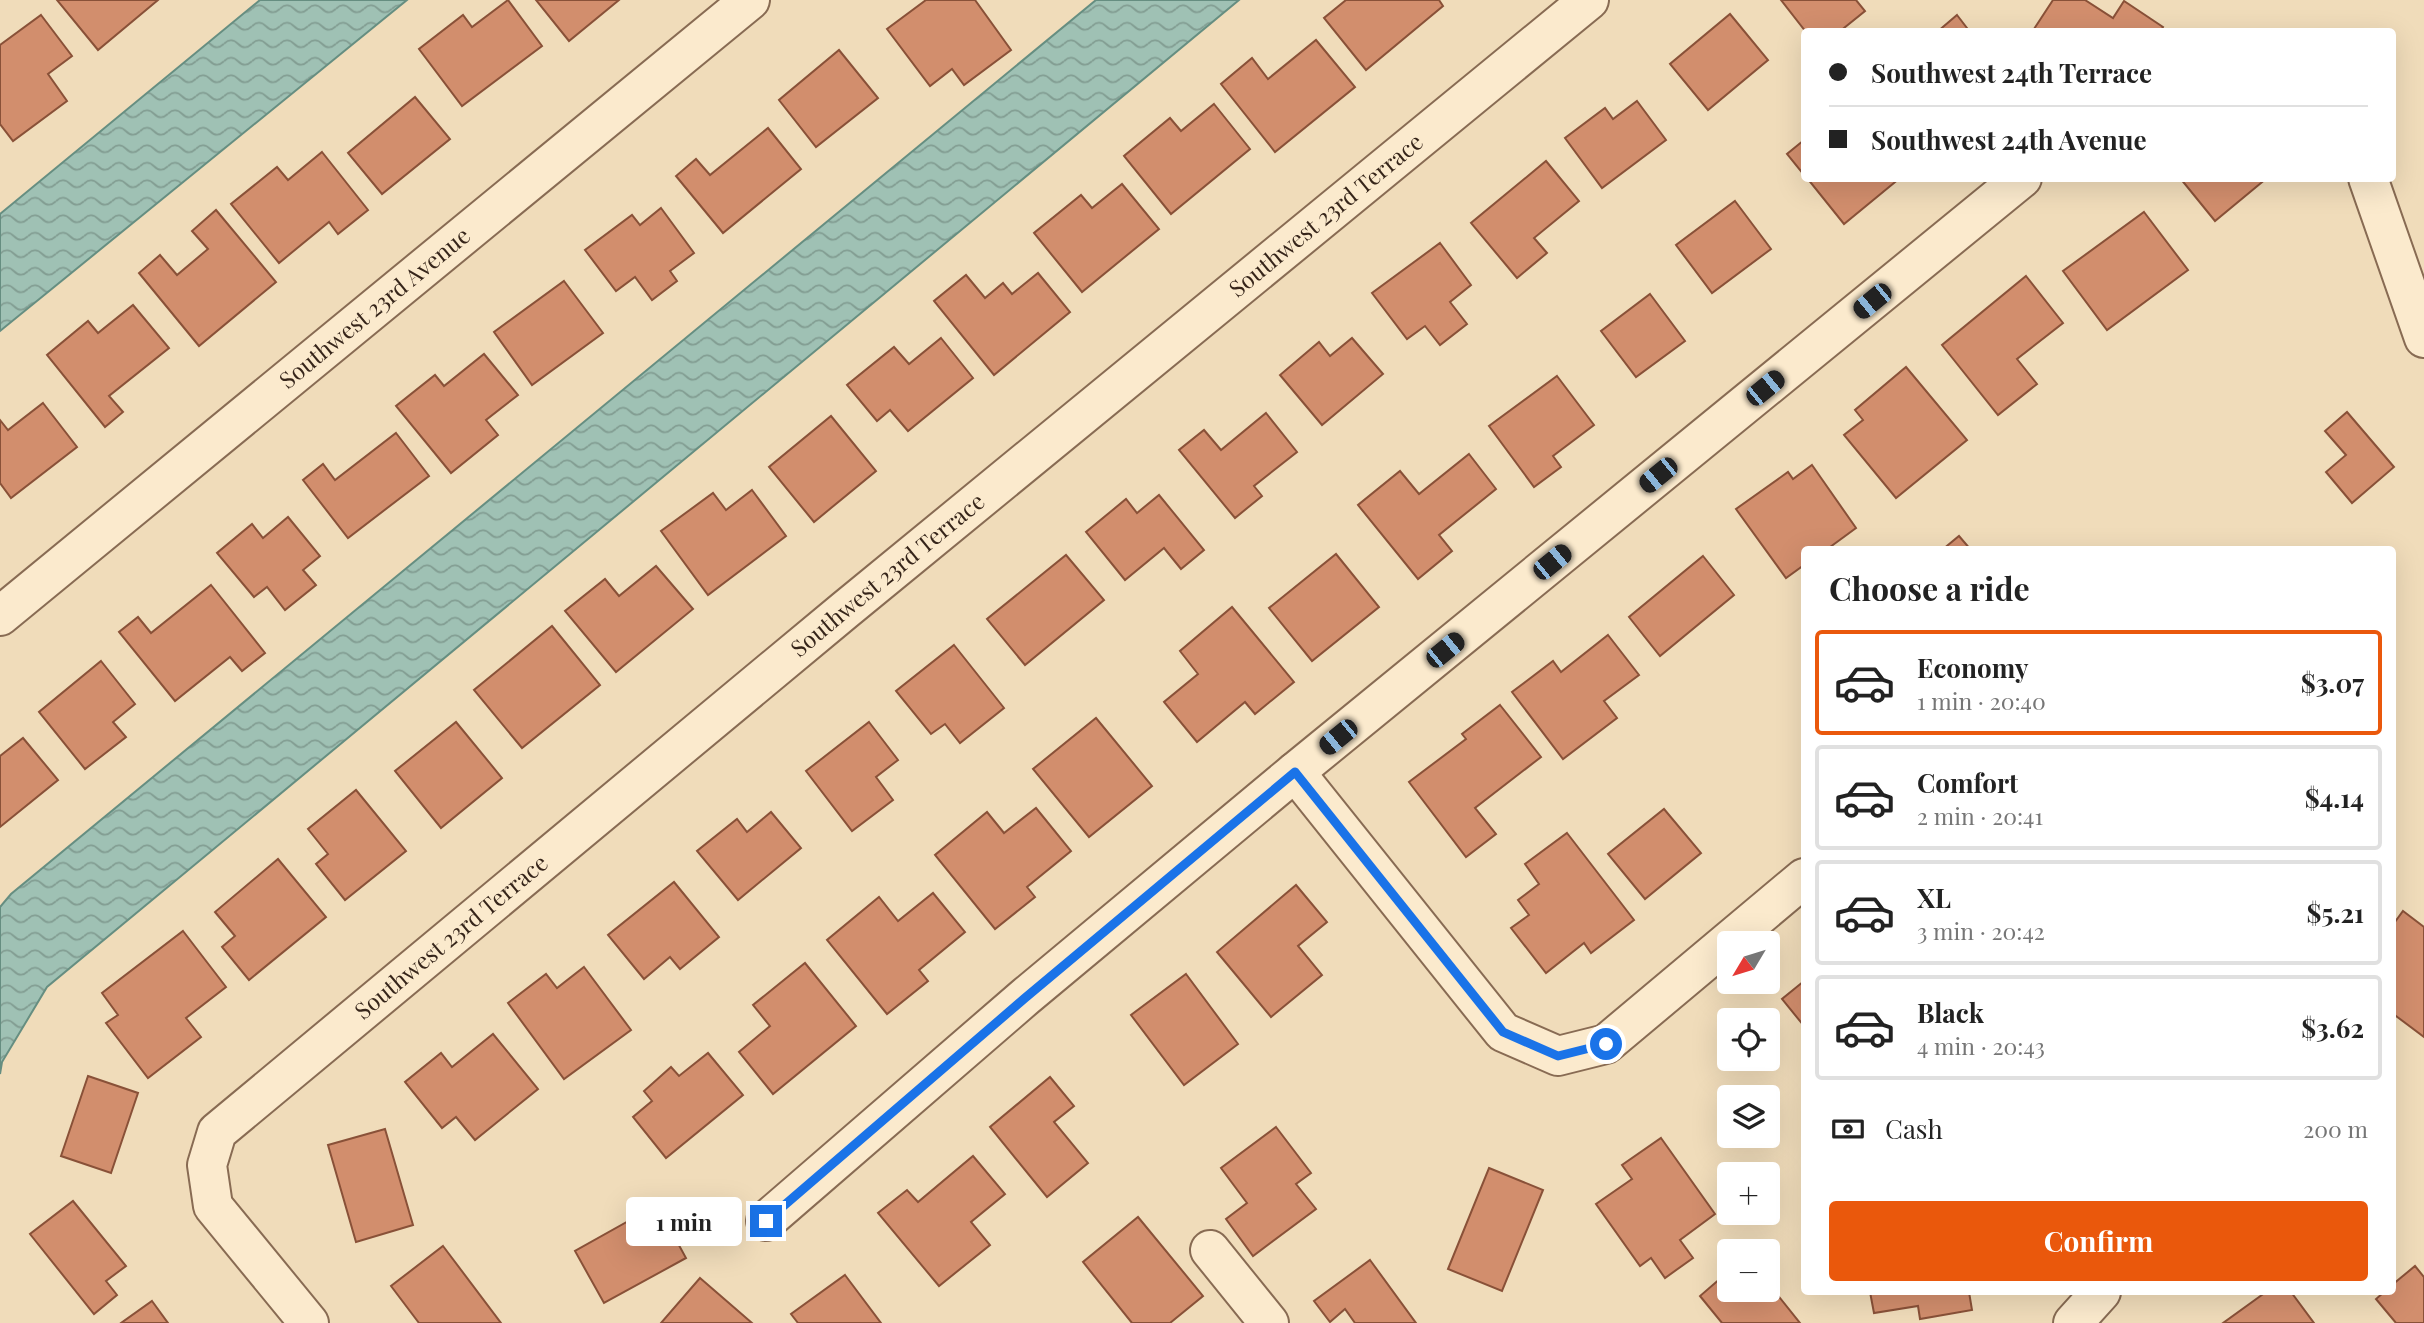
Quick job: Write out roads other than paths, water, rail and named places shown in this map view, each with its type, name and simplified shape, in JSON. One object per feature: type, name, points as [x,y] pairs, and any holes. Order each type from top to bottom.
[{"type":"street","name":"Southwest 23rd Avenue","points":[[0,616],[750,0]]},
{"type":"street","name":"Southwest 23rd Terrace","points":[[309,1323],[213,1206],[207,1165],[217,1132],[856,601],[1588,0]]},
{"type":"street","points":[[766,1221],[1035,989],[1295,772],[2017,182]]},
{"type":"street","points":[[2369,182],[2424,338]]},
{"type":"street","points":[[1295,772],[1503,1032],[1558,1056],[1606,1044],[1801,881]]},
{"type":"street","points":[[1210,1250],[1269,1323]]},
{"type":"street","points":[[2073,1323],[2098,1295]]},
{"type":"water","points":[[260,0],[407,0],[0,331],[0,214]]},
{"type":"water","points":[[1096,0],[1239,0],[47,987],[2,1062],[0,1074],[0,907],[11,894]]}]
